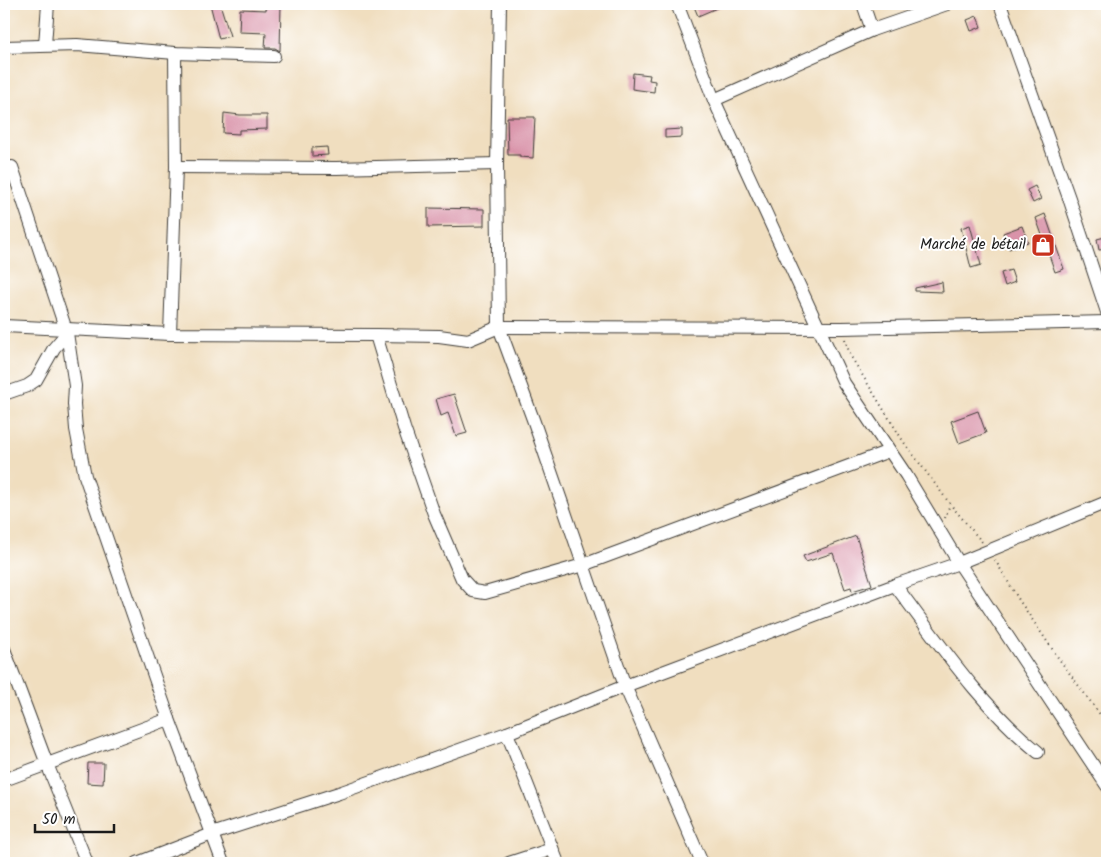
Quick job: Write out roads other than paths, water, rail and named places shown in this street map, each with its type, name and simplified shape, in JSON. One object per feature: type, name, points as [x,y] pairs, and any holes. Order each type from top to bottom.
[{"type":"street","points":[[45,45],[48,4]]},
{"type":"street","points":[[500,4],[497,164],[499,327],[625,686],[702,863]]},
{"type":"street","points":[[677,4],[714,100],[844,383],[906,475],[958,563],[1107,786]]},
{"type":"street","points":[[863,4],[872,30]]},
{"type":"street","points":[[714,100],[872,30],[947,4]]},
{"type":"street","points":[[1000,4],[1069,198],[1107,312]]},
{"type":"street","points":[[4,47],[77,45],[175,53],[274,56]]},
{"type":"street","points":[[170,334],[176,167],[175,53]]},
{"type":"street","points":[[176,167],[336,168],[497,164]]},
{"type":"street","points":[[12,167],[66,330],[76,386],[74,404],[76,429],[85,476],[169,719],[223,863]]},
{"type":"street","points":[[4,326],[170,334],[439,336],[468,340],[499,327],[842,328],[1107,322]]},
{"type":"street","points":[[4,394],[27,386],[36,380],[66,330]]},
{"type":"street","points":[[376,335],[404,428],[434,514],[462,579],[473,591],[485,593],[583,565],[890,451]]},
{"type":"street","points":[[138,863],[212,834],[339,793],[507,733],[625,686],[958,563],[1107,502]]},
{"type":"street","points":[[895,585],[952,660],[992,708],[1022,739],[1038,752]]},
{"type":"street","points":[[4,649],[46,764],[87,863]]},
{"type":"street","points":[[4,780],[169,719]]},
{"type":"street","points":[[507,733],[558,863]]},
{"type":"street","points":[[509,863],[552,849]]},
{"type":"place","name":"Marché de bétail","points":[[1043,245]]}]
